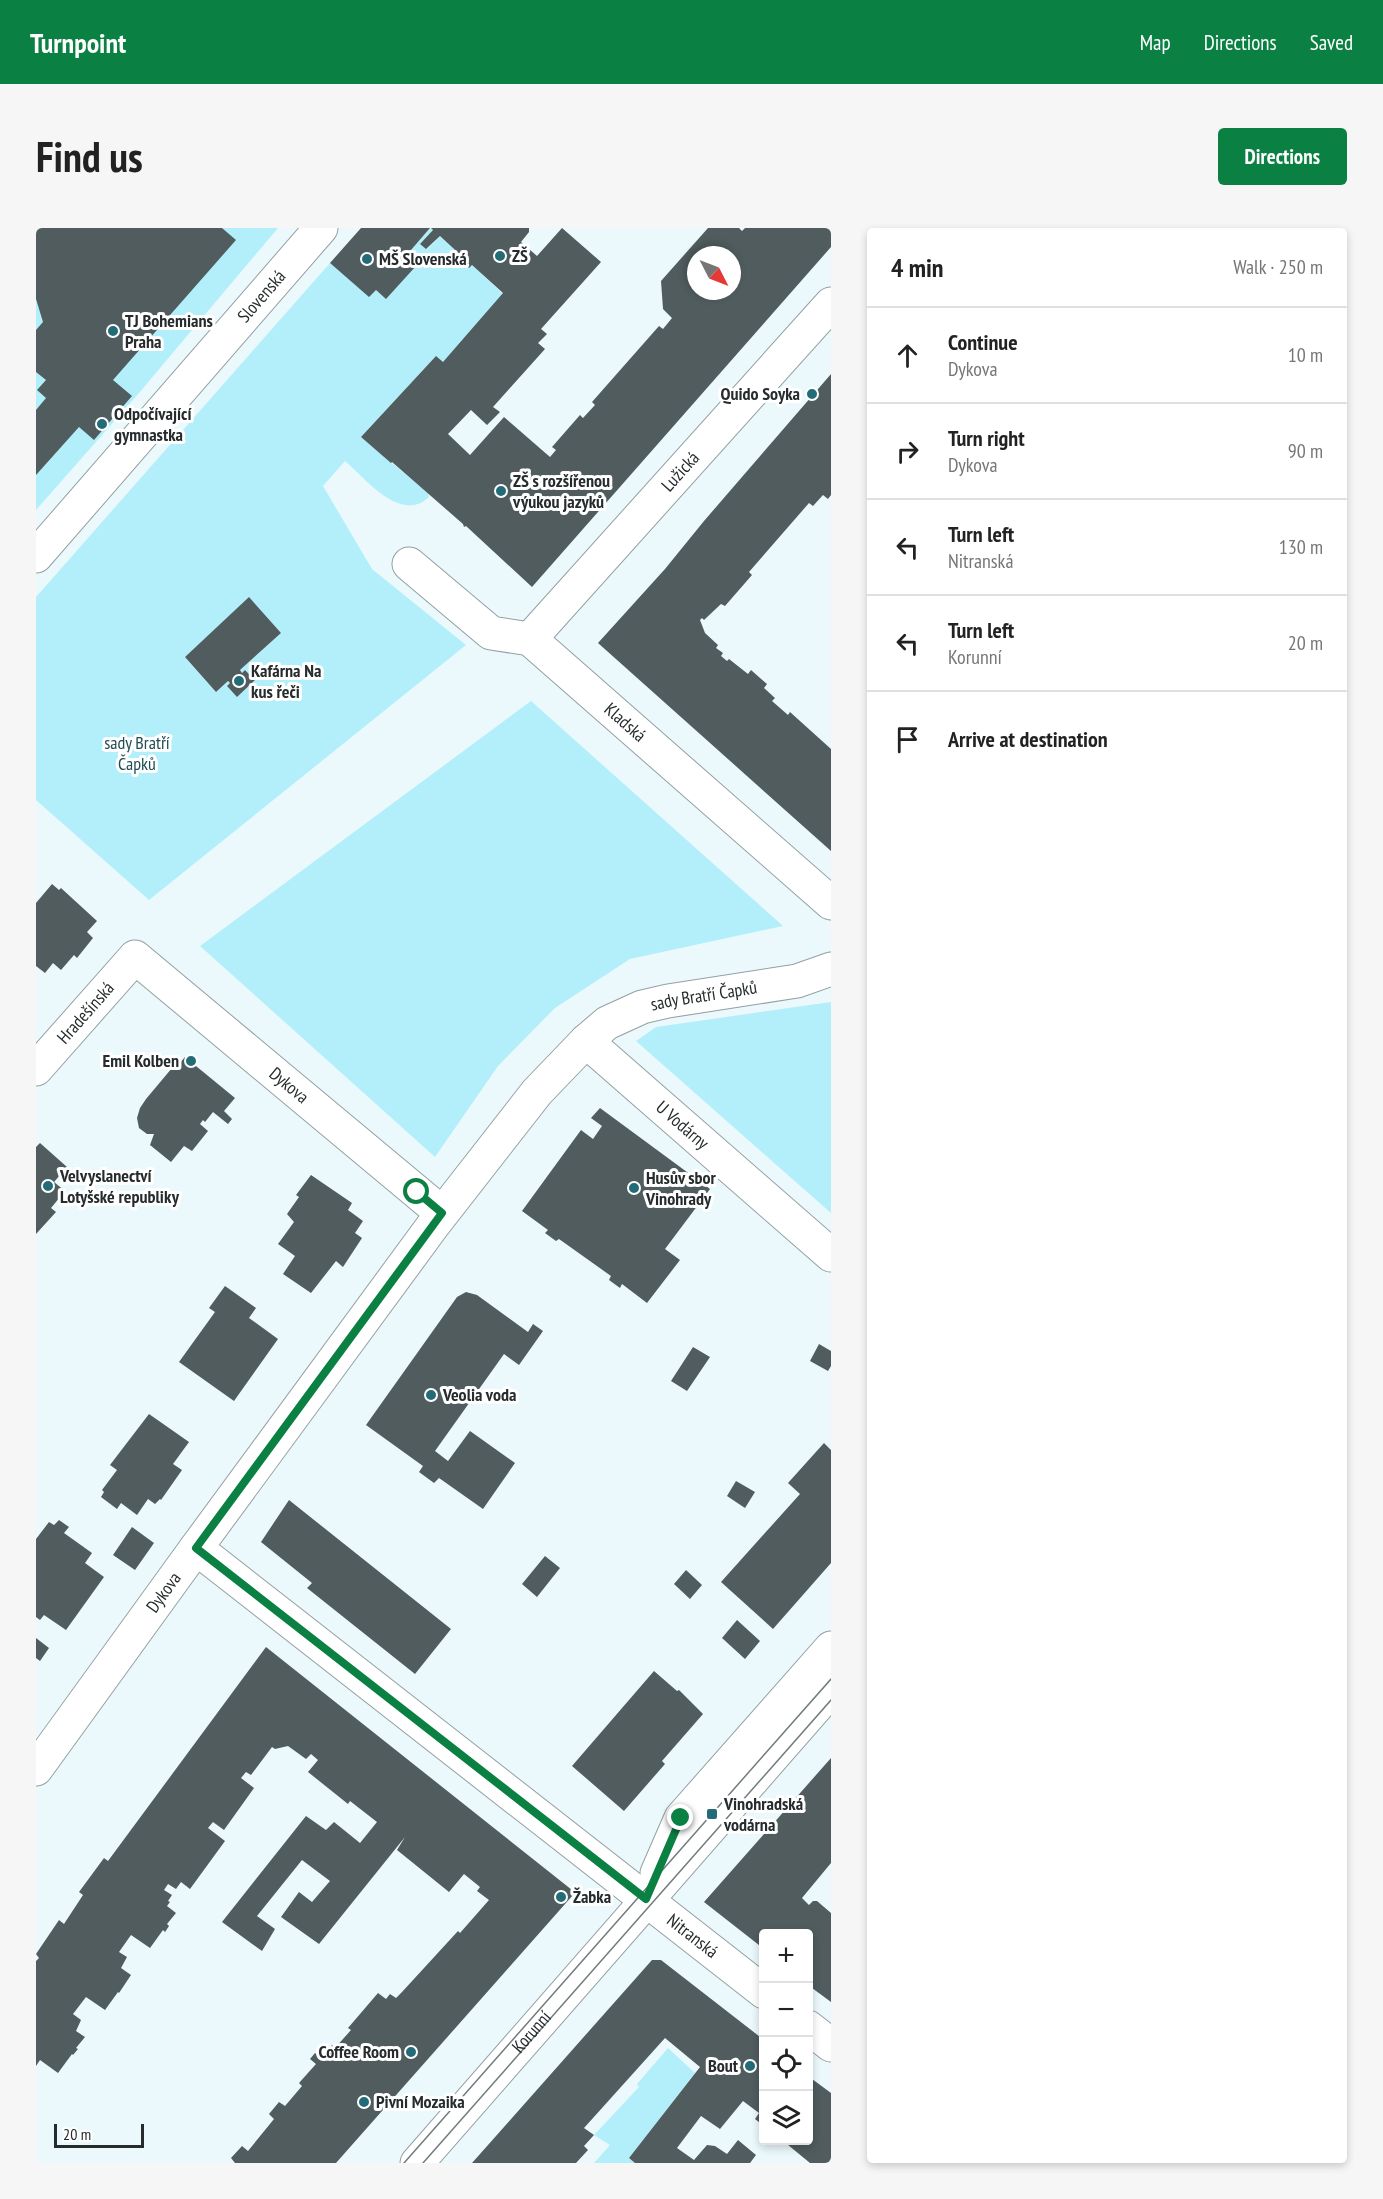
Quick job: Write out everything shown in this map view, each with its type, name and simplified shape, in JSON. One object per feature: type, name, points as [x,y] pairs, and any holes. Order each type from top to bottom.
[{"type":"street","name":"Slovenská","points":[[36,556],[321,228]]},
{"type":"street","name":"Lužická","points":[[530,639],[831,304]]},
{"type":"street","points":[[409,564],[491,633],[530,639]]},
{"type":"street","name":"Kladská","points":[[530,639],[831,903]]},
{"type":"street","name":"Hradešínská","points":[[36,1069],[135,957]]},
{"type":"street","name":"Dykova","points":[[135,957],[442,1213]]},
{"type":"street","name":"sady Bratří Čapků","points":[[586,1041],[608,1023],[642,1007],[797,981],[831,969]]},
{"type":"street","name":"Dykova","points":[[36,1769],[442,1213],[537,1092],[586,1041]]},
{"type":"street","name":"U Vodárny","points":[[586,1041],[831,1255]]},
{"type":"street","name":"Nitranská","points":[[196,1548],[759,1988]]},
{"type":"street","name":"Korunní","points":[[646,1899],[681,1818],[831,1648]]},
{"type":"street","name":"Korunní","points":[[417,2163],[831,1690]]},
{"type":"street","points":[[813,2031],[831,2045]]},
{"type":"green space","name":"TJ Bohemians Praha","points":[[36,228],[278,228],[139,393],[36,510]]},
{"type":"green space","name":"sady Bratří Čapků","points":[[430,228],[433,230],[420,244],[427,249],[440,236],[466,260],[464,264],[468,267],[472,265],[504,295],[443,363],[436,356],[361,437],[428,493],[429,497],[418,504],[407,505],[396,502],[384,496],[345,461],[323,486],[372,569],[466,645],[149,900],[36,800],[36,597],[330,263],[369,296],[376,290],[386,298],[415,266],[405,257]],"holes":[[[249,598],[281,633],[240,670],[242,673],[245,670],[255,680],[237,696],[227,686],[230,683],[228,681],[216,692],[185,657]]]},
{"type":"green space","points":[[531,701],[783,926],[630,959],[555,1008],[498,1066],[435,1157],[200,946]]},
{"type":"green space","points":[[831,1002],[831,1213],[636,1041],[656,1027]]},
{"type":"green space","points":[[668,2048],[695,2073],[629,2158],[635,2163],[594,2163],[610,2145],[594,2135],[639,2087],[637,2084]]},
{"type":"building","name":"TJ Bohemians Praha","points":[[36,228],[222,228],[236,240],[113,380],[132,396],[94,440],[79,427],[36,475],[36,410],[46,398],[37,390],[46,380],[36,372],[36,330],[43,322],[36,299]]},
{"type":"building","points":[[361,228],[430,228],[405,257],[416,266],[386,299],[376,290],[369,297],[330,263]]},
{"type":"building","points":[[431,228],[529,228],[529,232],[521,242],[537,256],[562,228],[601,262],[541,329],[547,334],[538,343],[545,349],[493,407],[500,412],[487,425],[471,410],[448,434],[470,455],[504,417],[550,457],[556,450],[552,447],[580,415],[583,418],[595,405],[592,402],[659,326],[663,329],[672,318],[663,309],[661,281],[687,252],[687,300],[741,300],[741,246],[692,246],[708,228],[739,228],[742,231],[745,228],[831,228],[831,247],[532,587],[466,526],[464,527],[361,437],[436,356],[443,362],[503,293],[472,265],[469,268],[464,263],[466,260],[440,236],[426,249],[420,244],[433,230]]},
{"type":"building","points":[[831,374],[831,495],[828,499],[823,495],[813,506],[809,503],[749,572],[752,575],[725,606],[721,604],[704,620],[702,618],[700,620],[705,633],[718,645],[716,648],[723,653],[721,656],[727,661],[729,659],[748,674],[751,670],[767,684],[764,688],[775,698],[772,701],[788,715],[790,712],[831,749],[831,851],[598,643],[665,569]]},
{"type":"building","points":[[249,597],[281,633],[240,670],[242,673],[245,670],[255,680],[237,697],[227,686],[230,683],[228,681],[216,692],[185,657]]},
{"type":"building","points":[[52,884],[59,890],[61,888],[97,921],[87,932],[93,938],[77,958],[74,955],[61,970],[53,963],[45,973],[36,966],[36,903]]},
{"type":"building","points":[[185,1057],[235,1098],[224,1111],[232,1119],[228,1124],[213,1112],[205,1122],[203,1120],[200,1124],[208,1131],[192,1151],[184,1146],[171,1162],[150,1145],[154,1134],[147,1134],[139,1128],[137,1118],[146,1099],[172,1068],[174,1070]]},
{"type":"building","points":[[600,1108],[710,1189],[665,1249],[680,1260],[647,1303],[622,1284],[620,1288],[609,1280],[611,1276],[559,1239],[556,1241],[545,1233],[548,1230],[522,1211],[581,1130],[593,1139],[602,1126],[591,1118]]},
{"type":"building","name":"Velvyslanectví Lotyšské republiky","points":[[40,1143],[67,1167],[54,1182],[65,1191],[51,1208],[56,1212],[36,1234],[36,1147]]},
{"type":"building","points":[[311,1175],[352,1203],[348,1210],[363,1221],[355,1233],[362,1238],[343,1267],[336,1261],[311,1293],[283,1274],[295,1256],[278,1244],[294,1222],[287,1214],[299,1197],[296,1195]]},
{"type":"building","points":[[225,1286],[256,1308],[249,1318],[278,1339],[234,1401],[179,1362],[215,1312],[209,1308]]},
{"type":"building","name":"Veolia voda","points":[[466,1292],[477,1295],[528,1332],[533,1324],[543,1331],[519,1365],[504,1354],[435,1451],[448,1461],[470,1431],[515,1463],[483,1509],[439,1478],[434,1483],[419,1472],[423,1466],[366,1425],[457,1297]]},
{"type":"building","points":[[819,1344],[831,1351],[831,1366],[828,1371],[810,1361]]},
{"type":"building","points":[[693,1347],[710,1357],[687,1391],[671,1381]]},
{"type":"building","points":[[149,1414],[189,1442],[173,1464],[182,1470],[161,1500],[155,1504],[148,1499],[137,1515],[121,1503],[117,1509],[101,1497],[104,1492],[102,1490],[117,1470],[110,1465]]},
{"type":"building","points":[[824,1443],[831,1450],[831,1563],[773,1629],[721,1582],[800,1494],[788,1483]]},
{"type":"building","points":[[736,1481],[755,1492],[745,1508],[727,1496]]},
{"type":"building","points":[[289,1500],[451,1629],[415,1674],[307,1588],[312,1583],[261,1542]]},
{"type":"building","points":[[59,1520],[69,1527],[64,1533],[92,1553],[85,1563],[104,1577],[66,1630],[44,1615],[40,1620],[36,1617],[36,1539],[49,1522],[54,1525]]},
{"type":"building","points":[[132,1527],[154,1543],[135,1570],[113,1555]]},
{"type":"building","points":[[545,1556],[560,1568],[537,1597],[522,1584]]},
{"type":"building","points":[[686,1570],[702,1585],[690,1599],[674,1584]]},
{"type":"building","points":[[737,1620],[760,1641],[745,1659],[722,1638]]},
{"type":"building","points":[[36,1638],[49,1648],[40,1661],[36,1658]]},
{"type":"building","points":[[266,1647],[572,1890],[573,1895],[336,2163],[235,2163],[231,2158],[242,2146],[248,2151],[274,2119],[269,2114],[279,2102],[285,2106],[302,2086],[299,2083],[316,2064],[310,2059],[315,2053],[321,2058],[332,2045],[335,2048],[351,2030],[348,2028],[378,1993],[386,1999],[390,1994],[396,1998],[489,1900],[477,1891],[480,1887],[464,1874],[449,1892],[397,1850],[405,1837],[319,1944],[281,1917],[299,1892],[312,1902],[330,1881],[302,1860],[257,1916],[275,1929],[262,1951],[222,1922],[306,1816],[326,1830],[334,1822],[360,1843],[377,1822],[350,1801],[348,1804],[308,1772],[318,1760],[311,1754],[306,1759],[288,1746],[275,1749],[272,1747],[251,1775],[246,1772],[241,1778],[254,1788],[224,1830],[213,1822],[208,1828],[225,1841],[190,1889],[181,1882],[176,1889],[168,1884],[164,1890],[172,1895],[167,1906],[176,1913],[167,1924],[169,1926],[165,1932],[163,1930],[150,1948],[131,1935],[119,1952],[127,1957],[121,1968],[131,1975],[119,1993],[105,2010],[86,1997],[73,2014],[81,2020],[76,2031],[85,2037],[76,2048],[78,2049],[58,2073],[40,2060],[36,2066],[36,1961],[39,1958],[36,1954],[59,1920],[64,1924],[83,1895],[79,1892],[104,1858],[108,1861]]},
{"type":"building","points":[[654,1671],[677,1691],[679,1690],[703,1714],[662,1761],[665,1764],[624,1811],[572,1766]]},
{"type":"building","points":[[831,1758],[831,1863],[802,1898],[809,1905],[817,1901],[831,1913],[831,2002],[813,1989],[813,1929],[759,1929],[759,1945],[704,1902]]},
{"type":"building","points":[[652,1960],[661,1960],[759,2036],[759,2113],[743,2101],[720,2129],[701,2116],[677,2148],[694,2160],[707,2145],[715,2146],[727,2154],[738,2140],[756,2155],[750,2163],[635,2163],[629,2158],[700,2067],[665,2038],[584,2128],[594,2135],[584,2146],[588,2150],[576,2163],[472,2163]]},
{"type":"building","points":[[813,2080],[831,2093],[831,2163],[810,2163],[788,2145],[813,2145]]},
{"type":"tram line","points":[[404,2163],[831,1679]]},
{"type":"tram line","points":[[423,2163],[831,1700]]},
{"type":"place","name":"ZŠ","points":[[500,256]]},
{"type":"place","name":"MŠ Slovenská","points":[[367,259]]},
{"type":"place","name":"TJ Bohemians Praha","points":[[113,331]]},
{"type":"place","name":"Quido Soyka","points":[[812,394]]},
{"type":"place","name":"Odpočívající gymnastka","points":[[102,424]]},
{"type":"place","name":"ZŠ s rozšířenou výukou jazyků","points":[[501,491]]},
{"type":"place","name":"Kafárna Na kus řeči","points":[[239,681]]},
{"type":"place","name":"Emil Kolben","points":[[191,1061]]},
{"type":"place","name":"Velvyslanectví Lotyšské republiky","points":[[48,1186]]},
{"type":"place","name":"Husův sbor Vinohrady","points":[[634,1188]]},
{"type":"place","name":"Veolia voda","points":[[431,1395]]},
{"type":"place","name":"Vinohradská vodárna","points":[[712,1814]]},
{"type":"place","name":"Žabka","points":[[561,1897]]},
{"type":"place","name":"Coffee Room","points":[[411,2052]]},
{"type":"place","name":"Bout","points":[[750,2066]]},
{"type":"place","name":"Pivní Mozaika","points":[[364,2102]]},
{"type":"route","points":[[417,1192],[442,1213],[196,1548],[646,1899],[681,1818]]}]
